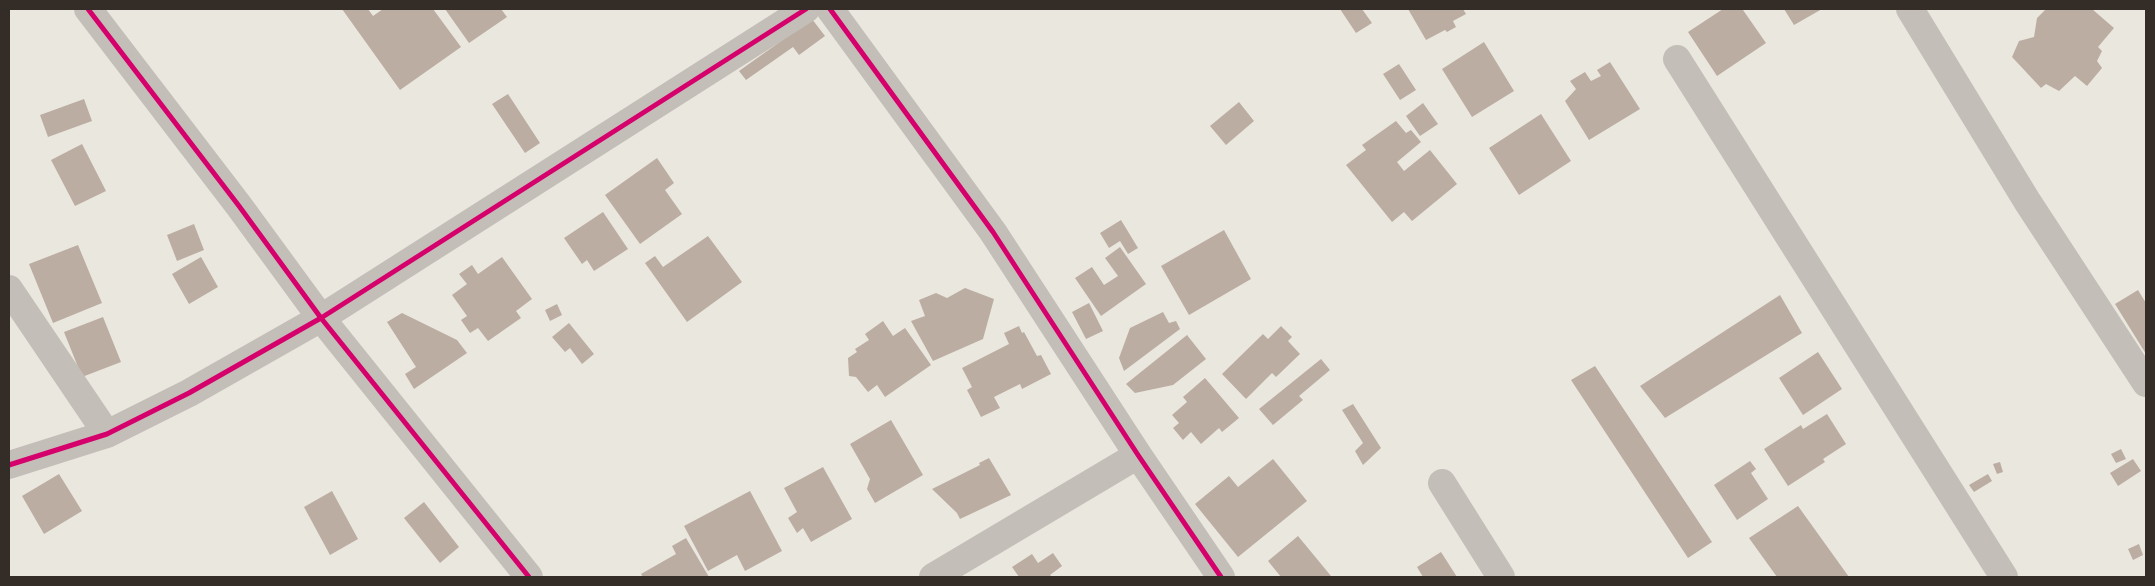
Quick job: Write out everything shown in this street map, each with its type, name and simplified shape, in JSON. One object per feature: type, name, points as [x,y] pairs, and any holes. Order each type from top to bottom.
[{"type":"street","points":[[88,9],[239,206],[321,318],[529,577]]},
{"type":"street","points":[[9,465],[107,434],[189,393],[321,318],[806,9]]},
{"type":"street","points":[[830,9],[993,232],[1138,455],[1221,577]]},
{"type":"street","points":[[1910,9],[2027,201],[2146,383]]},
{"type":"street","points":[[1677,60],[2004,577]]},
{"type":"street","points":[[9,289],[107,434]]},
{"type":"street","points":[[933,577],[1138,455]]},
{"type":"street","points":[[1442,483],[1501,577]]},
{"type":"building","points":[[342,9],[368,9],[373,16],[383,9],[433,9],[461,47],[400,90]]},
{"type":"building","points":[[445,9],[501,9],[507,17],[469,43]]},
{"type":"building","points":[[1340,9],[1362,9],[1372,23],[1356,33]]},
{"type":"building","points":[[1408,9],[1463,9],[1466,14],[1453,21],[1456,27],[1447,32],[1445,30],[1426,40]]},
{"type":"building","points":[[1723,9],[1745,9],[1743,10],[1766,43],[1717,76],[1688,32]]},
{"type":"building","points":[[1784,9],[1822,9],[1794,25]]},
{"type":"building","points":[[2046,9],[2092,9],[2114,28],[2098,47],[2102,51],[2097,61],[2102,68],[2087,86],[2075,76],[2059,91],[2046,84],[2041,88],[2012,57],[2019,41],[2034,37],[2037,18]]},
{"type":"building","points":[[812,19],[825,36],[799,55],[793,47],[746,80],[739,71]]},
{"type":"building","points":[[1484,42],[1514,91],[1472,117],[1442,69]]},
{"type":"building","points":[[1610,62],[1640,109],[1589,140],[1565,101],[1576,89],[1570,81],[1585,72],[1591,81],[1601,76],[1597,70]]},
{"type":"building","points":[[1399,64],[1416,90],[1400,100],[1383,74]]},
{"type":"building","points":[[508,94],[540,143],[525,153],[492,104]]},
{"type":"building","points":[[84,99],[92,121],[48,137],[40,115]]},
{"type":"building","points":[[1239,102],[1254,121],[1226,145],[1210,126]]},
{"type":"building","points":[[1423,103],[1438,124],[1420,136],[1406,116]]},
{"type":"building","points":[[1541,114],[1571,161],[1519,195],[1489,148]]},
{"type":"building","points":[[1396,121],[1406,133],[1411,130],[1421,142],[1397,162],[1404,171],[1430,150],[1457,184],[1412,221],[1404,212],[1392,222],[1346,165],[1366,150],[1362,145]]},
{"type":"building","points":[[82,144],[106,191],[75,206],[51,160]]},
{"type":"building","points":[[657,158],[674,183],[665,190],[682,214],[640,244],[605,195]]},
{"type":"building","points":[[603,212],[628,249],[594,271],[587,260],[582,264],[564,238]]},
{"type":"building","points":[[1121,220],[1138,248],[1128,254],[1120,241],[1109,248],[1100,233]]},
{"type":"building","points":[[194,224],[204,250],[177,261],[167,235]]},
{"type":"building","points":[[1224,230],[1251,279],[1189,315],[1161,266]]},
{"type":"building","points":[[708,236],[742,282],[687,322],[645,263],[655,256],[663,267]]},
{"type":"building","points":[[78,245],[102,303],[53,323],[29,264]]},
{"type":"building","points":[[1120,247],[1146,284],[1101,316],[1075,278],[1092,267],[1104,285],[1118,276],[1105,258]]},
{"type":"building","points":[[201,257],[218,287],[189,304],[172,274]]},
{"type":"building","points":[[502,257],[532,299],[516,311],[521,318],[488,341],[478,328],[470,333],[461,320],[467,316],[452,295],[467,284],[459,274],[472,265],[478,274]]},
{"type":"building","points":[[965,288],[994,299],[983,339],[933,361],[911,321],[925,316],[919,300],[936,293],[947,298]]},
{"type":"building","points":[[2138,290],[2146,303],[2146,354],[2115,304]]},
{"type":"building","points":[[1780,295],[1802,333],[1665,418],[1640,386]]},
{"type":"building","points":[[1089,303],[1103,331],[1086,339],[1072,312]]},
{"type":"building","points":[[557,304],[562,315],[550,321],[545,310]]},
{"type":"building","points":[[1163,312],[1169,323],[1176,321],[1180,329],[1124,371],[1119,358],[1130,328]]},
{"type":"building","points":[[402,313],[457,340],[467,353],[414,389],[405,374],[416,367],[387,322]]},
{"type":"building","points":[[103,317],[121,362],[82,377],[64,332]]},
{"type":"building","points":[[883,321],[893,336],[905,328],[931,365],[885,397],[877,385],[868,392],[856,377],[849,376],[848,358],[857,352],[855,349],[869,340],[865,334]]},
{"type":"building","points":[[569,323],[594,354],[582,364],[570,348],[565,352],[552,337]]},
{"type":"building","points":[[1019,326],[1037,356],[1041,355],[1051,374],[1022,389],[1020,384],[994,397],[1000,408],[981,417],[967,390],[972,387],[962,368],[1009,344],[1004,333]]},
{"type":"building","points":[[1281,326],[1292,337],[1288,341],[1300,354],[1276,377],[1272,373],[1246,399],[1222,374],[1263,334],[1268,339]]},
{"type":"building","points":[[1187,335],[1206,359],[1173,385],[1135,393],[1126,384]]},
{"type":"building","points":[[1818,352],[1842,389],[1803,415],[1779,378]]},
{"type":"building","points":[[1321,359],[1330,370],[1299,396],[1303,400],[1273,425],[1259,409]]},
{"type":"building","points":[[1595,366],[1712,542],[1688,558],[1571,380]]},
{"type":"building","points":[[1205,378],[1239,418],[1222,432],[1219,428],[1201,444],[1191,432],[1183,440],[1173,428],[1179,423],[1172,415],[1187,402],[1183,397]]},
{"type":"building","points":[[1353,404],[1381,448],[1363,465],[1355,451],[1363,443],[1342,410]]},
{"type":"building","points":[[1827,414],[1846,444],[1823,459],[1825,462],[1788,486],[1764,449],[1801,425],[1803,429]]},
{"type":"building","points":[[891,420],[923,475],[875,503],[867,489],[870,479],[850,444]]},
{"type":"building","points":[[2121,449],[2126,459],[2116,463],[2111,454]]},
{"type":"building","points":[[989,458],[1011,495],[960,519],[957,513],[932,489],[980,465],[979,463]]},
{"type":"building","points":[[1273,459],[1307,501],[1238,557],[1195,504],[1229,476],[1238,487]]},
{"type":"building","points":[[2133,459],[2141,471],[2118,486],[2110,473]]},
{"type":"building","points":[[1750,461],[1756,469],[1751,473],[1768,499],[1737,520],[1714,485]]},
{"type":"building","points":[[2000,462],[2003,472],[1997,474],[1993,464]]},
{"type":"building","points":[[823,467],[852,519],[811,542],[803,528],[797,533],[788,518],[797,512],[784,488]]},
{"type":"building","points":[[59,474],[82,511],[44,534],[22,496]]},
{"type":"building","points":[[1988,474],[1992,481],[1974,492],[1969,485]]},
{"type":"building","points":[[332,491],[358,539],[330,555],[304,507]]},
{"type":"building","points":[[750,491],[782,551],[745,571],[737,555],[708,571],[684,526]]},
{"type":"building","points":[[424,502],[459,547],[440,563],[404,518]]},
{"type":"building","points":[[1798,506],[1849,577],[1777,577],[1749,538]]},
{"type":"building","points":[[1298,536],[1330,577],[1281,577],[1268,561]]},
{"type":"building","points":[[686,538],[709,577],[643,577],[641,574],[676,554],[672,546]]},
{"type":"building","points":[[2139,544],[2143,555],[2133,560],[2128,549]]},
{"type":"building","points":[[1441,552],[1457,577],[1423,577],[1417,567]]},
{"type":"building","points":[[1053,553],[1062,566],[1050,575],[1052,577],[1019,577],[1012,567],[1032,554],[1038,563]]},
{"type":"cycle path","points":[[88,9],[239,206],[321,318],[529,577]]},
{"type":"cycle path","points":[[9,465],[107,434],[189,393],[321,318],[806,9]]},
{"type":"cycle path","points":[[830,9],[993,232],[1138,455],[1221,577]]}]
